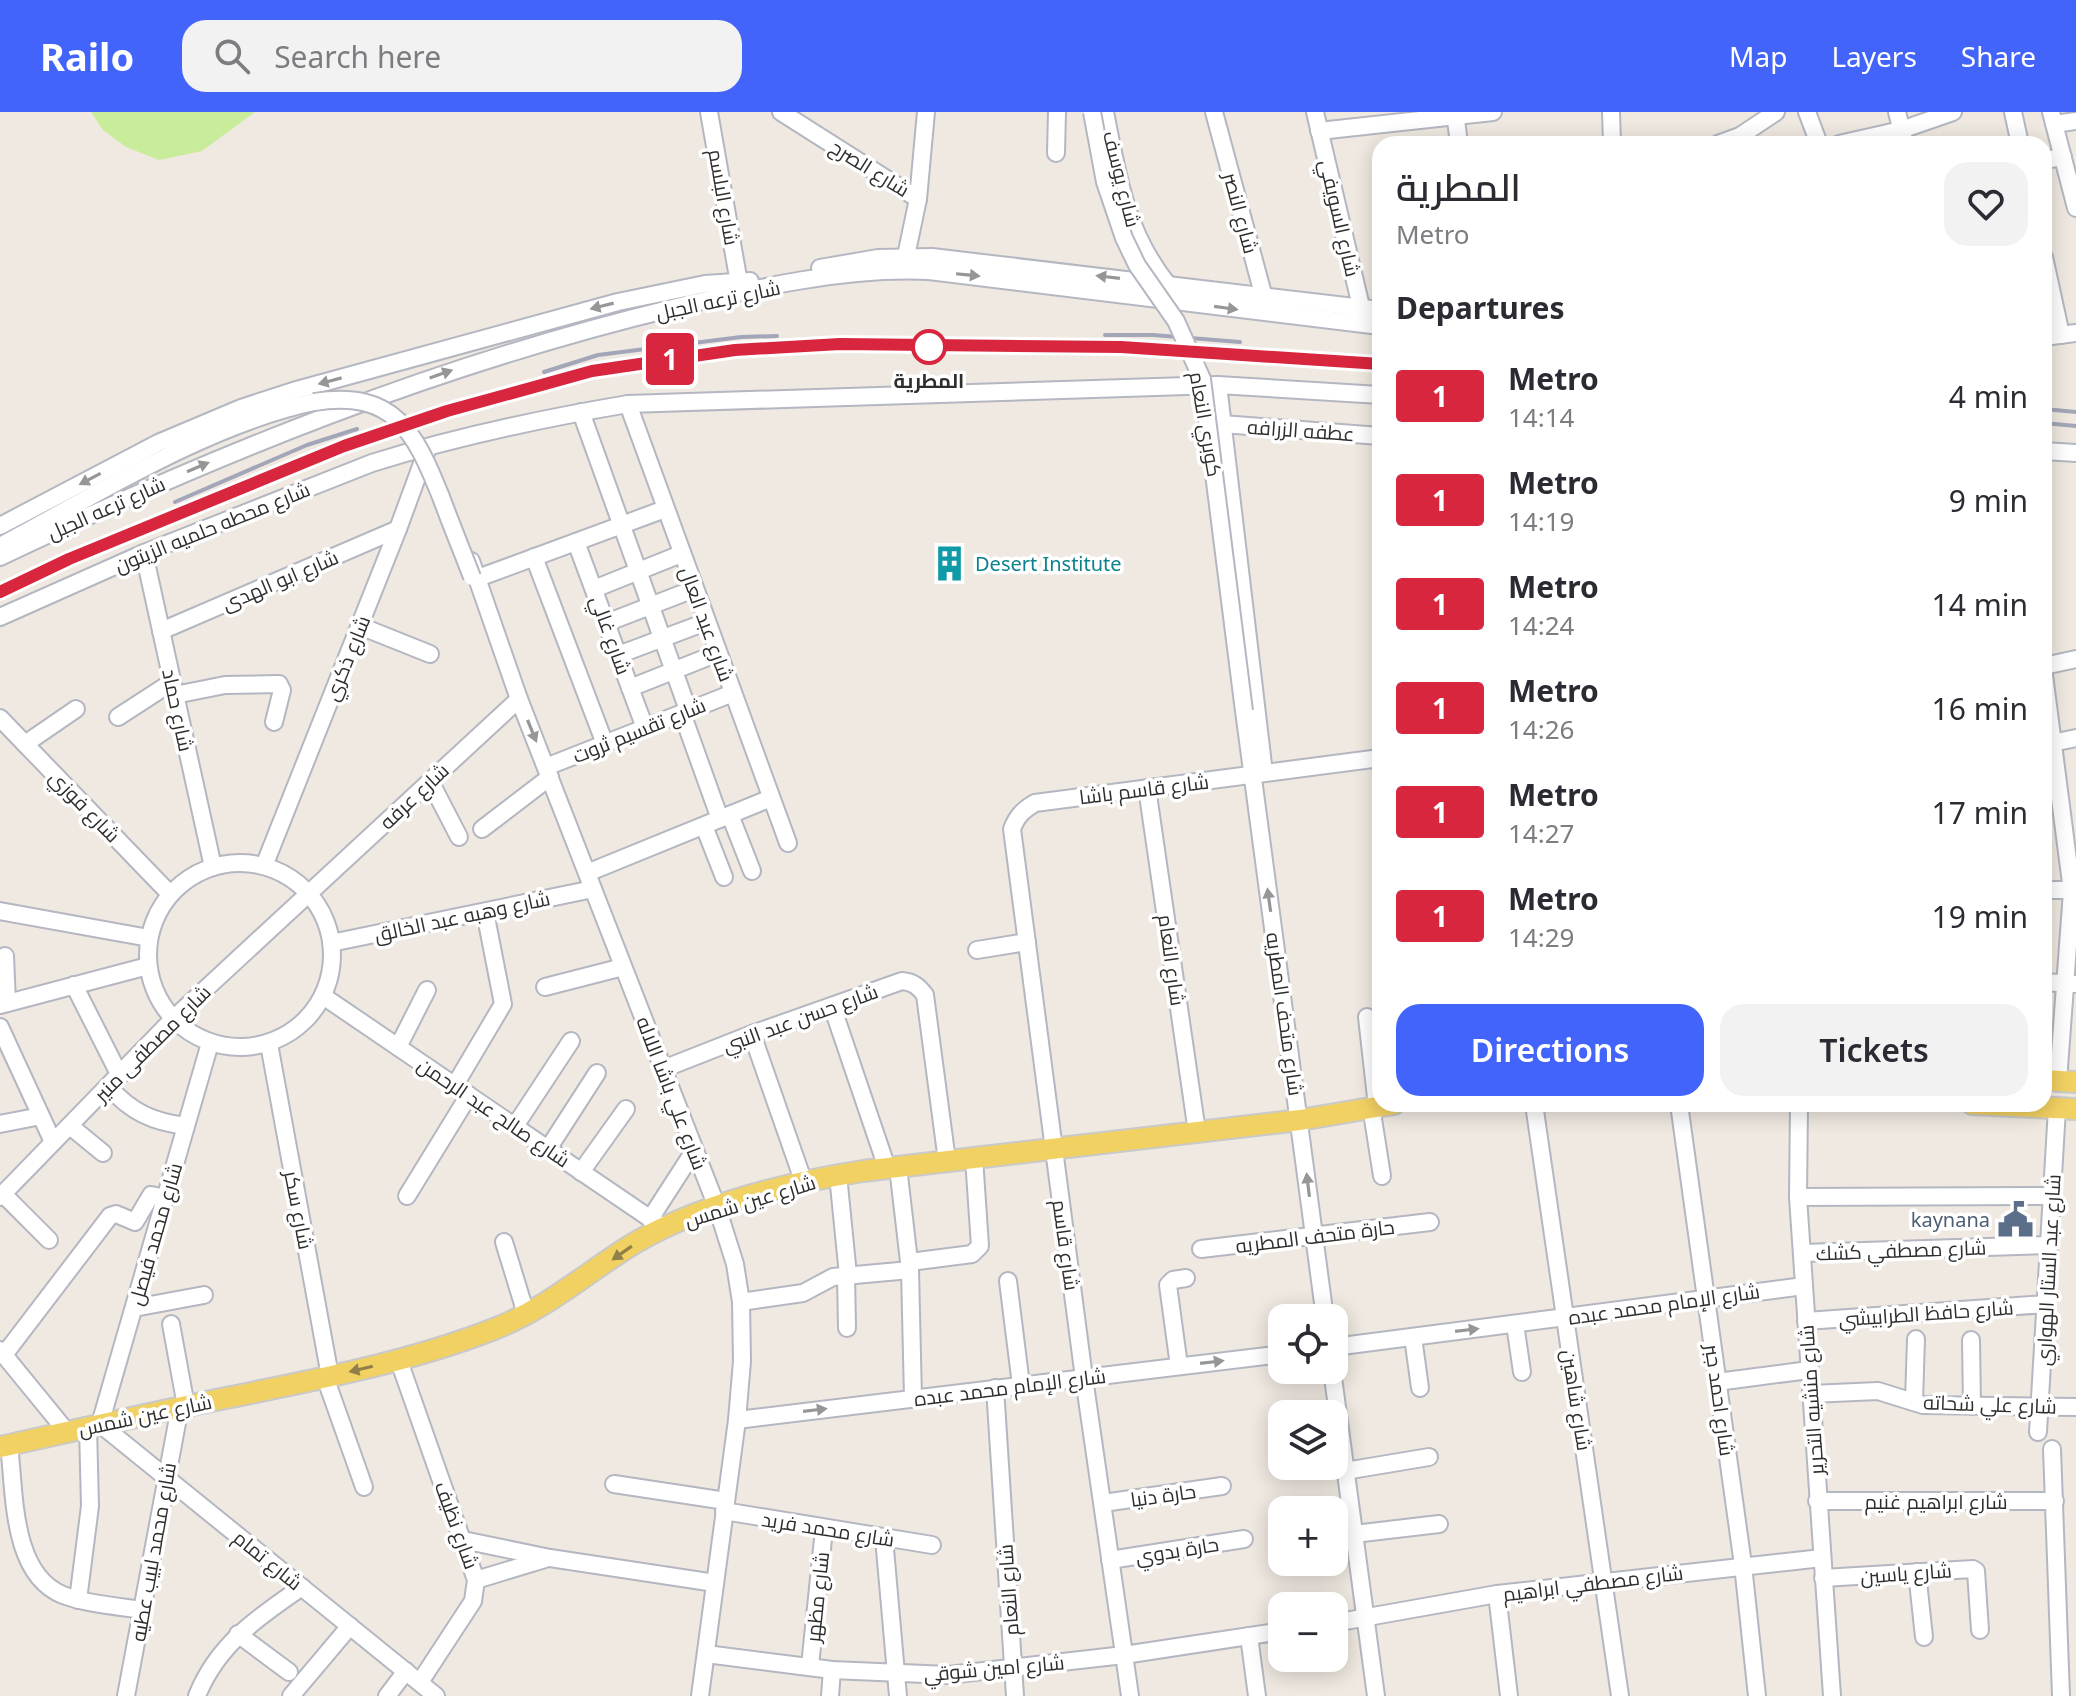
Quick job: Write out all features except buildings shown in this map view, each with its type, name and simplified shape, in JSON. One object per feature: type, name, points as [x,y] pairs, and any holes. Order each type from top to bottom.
[{"type":"main road","name":"شارع عين شمس","points":[[5,1446],[328,1377],[467,1339],[526,1314],[568,1290],[632,1245],[657,1223],[804,1183],[893,1167],[1300,1120],[1372,1107]]},
{"type":"street","name":"شارع البلسم","points":[[709,112],[739,283]]},
{"type":"street","points":[[906,256],[918,199],[926,112]]},
{"type":"street","points":[[1056,153],[1057,112]]},
{"type":"street","name":"كوبري النعام","points":[[1092,112],[1105,182],[1124,238],[1137,265],[1176,321],[1202,379],[1244,711]]},
{"type":"street","name":"شارع يوسف","points":[[1105,112],[1129,219],[1152,264],[1168,285]]},
{"type":"street","name":"شارع النصر","points":[[1214,112],[1269,314]]},
{"type":"street","name":"شارع السويفي","points":[[1315,112],[1369,320]]},
{"type":"street","points":[[1319,131],[1493,112]]},
{"type":"street","points":[[1611,112],[1612,136]]},
{"type":"street","points":[[1736,136],[1776,112]]},
{"type":"street","points":[[1807,112],[1816,136]]},
{"type":"street","points":[[1897,112],[1903,136]]},
{"type":"street","points":[[1905,136],[1953,112]]},
{"type":"street","points":[[2013,112],[2018,136]]},
{"type":"street","name":"شارع الصرح","points":[[787,114],[918,199]]},
{"type":"street","points":[[1455,114],[1458,136]]},
{"type":"street","points":[[2076,121],[2053,118],[2076,208]]},
{"type":"street","points":[[2052,159],[2063,157]]},
{"type":"street","name":"شارع ترعه الجبل","points":[[0,526],[158,443],[244,407],[618,302],[705,284],[739,283],[850,262],[906,256],[1063,271],[1264,297],[1369,320]]},
{"type":"street","name":"شارع ترعه الجبل","points":[[0,557],[197,467],[396,389],[585,329],[735,293],[850,274],[916,270],[1064,286],[1269,314],[1369,320]]},
{"type":"street","points":[[2052,296],[2060,335]]},
{"type":"street","name":"شارع متحف المطريه","points":[[1218,385],[1258,774],[1323,1304]]},
{"type":"street","name":"شارع محطه حلميه الزيتون","points":[[0,617],[144,553],[372,463],[581,412],[628,404],[1218,385],[1372,395]]},
{"type":"street","name":"شارع علي باشا اللاله","points":[[0,546],[156,464],[254,418],[314,402],[351,399],[387,411],[401,423],[424,453],[475,577]]},
{"type":"street","name":"شارع عبد العال","points":[[628,404],[788,843]]},
{"type":"street","points":[[581,412],[674,670],[718,820],[724,877]]},
{"type":"street","name":"عطفه الزرافه","points":[[1222,424],[1372,435]]},
{"type":"street","name":"شارع علي باشا اللاله","points":[[427,448],[519,699],[717,1207],[735,1264],[741,1302],[742,1361],[700,1696]]},
{"type":"street","name":"شارع ذكري","points":[[264,866],[398,529],[427,448]]},
{"type":"street","points":[[2052,452],[2076,453]]},
{"type":"street","points":[[475,577],[665,509]]},
{"type":"street","name":"شارع ابو الهدى","points":[[161,631],[398,529]]},
{"type":"street","name":"شارع غالي","points":[[576,542],[645,728]]},
{"type":"street","name":"شارع حماد","points":[[144,553],[213,867]]},
{"type":"street","points":[[594,589],[681,554]]},
{"type":"street","points":[[534,557],[605,744]]},
{"type":"street","points":[[606,623],[694,589]]},
{"type":"street","points":[[618,655],[706,622]]},
{"type":"street","points":[[360,626],[430,654]]},
{"type":"street","points":[[630,688],[718,653]]},
{"type":"street","points":[[2052,664],[2076,659]]},
{"type":"street","points":[[118,717],[174,688],[279,684],[282,690],[274,722]]},
{"type":"street","name":"شارع تقسيم ثروت","points":[[482,829],[548,772],[605,744],[733,693]]},
{"type":"street","name":"شارع عرفه","points":[[308,893],[519,699]]},
{"type":"street","points":[[25,744],[76,709]]},
{"type":"street","name":"شارع متحف المطريه","points":[[1244,711],[1258,774]]},
{"type":"street","name":"شارع فوزي","points":[[3,727],[25,744],[170,894]]},
{"type":"street","points":[[2059,1081],[2071,984],[2074,890],[2070,822],[2052,799],[2052,743],[2076,738]]},
{"type":"street","name":"شارع قاسم باشا","points":[[1035,803],[1372,759]]},
{"type":"street","points":[[430,781],[459,837]]},
{"type":"street","name":"شارع النعام","points":[[1147,788],[1197,1132]]},
{"type":"street","name":"شارع وهبه عبد الخالق","points":[[331,943],[485,912],[590,881],[771,798]]},
{"type":"street","name":"شارع قاسم","points":[[1035,803],[1016,818],[1012,829],[1084,1378],[1130,1696]]},
{"type":"street","points":[[718,820],[752,871]]},
{"type":"street","points":[[238,863],[264,866],[295,881],[308,893],[327,925],[331,943],[329,979],[323,996],[310,1016],[291,1033],[269,1044],[240,1048],[210,1043],[173,1019],[156,995],[148,966],[149,938],[157,915],[170,894],[183,883],[213,867],[238,863]]},
{"type":"street","points":[[2052,890],[2074,890]]},
{"type":"street","name":"شارع مصطفى منير","points":[[2,1196],[173,1019],[308,893]]},
{"type":"street","points":[[0,911],[149,938]]},
{"type":"street","points":[[407,1196],[502,1009],[504,998],[485,912]]},
{"type":"street","points":[[977,950],[1027,942]]},
{"type":"street","points":[[5,956],[3,1004],[148,966]]},
{"type":"street","points":[[545,987],[623,967]]},
{"type":"street","name":"شارع حسن عبد النبي","points":[[663,1069],[902,981],[911,982],[925,995],[947,1161]]},
{"type":"street","points":[[74,985],[124,1104],[164,1124],[186,1126]]},
{"type":"street","points":[[398,1047],[427,990]]},
{"type":"street","name":"شارع صالح عبد الرحمن","points":[[323,996],[657,1223]]},
{"type":"street","points":[[832,1006],[893,1167],[910,1266],[913,1398]]},
{"type":"street","points":[[1367,1017],[1372,1048]]},
{"type":"street","points":[[0,1027],[53,1142]]},
{"type":"street","points":[[752,1034],[804,1183]]},
{"type":"street","points":[[515,1126],[571,1041]]},
{"type":"street","name":"شارع محمد فيصل","points":[[78,1600],[90,1506],[94,1426],[134,1308],[210,1043]]},
{"type":"street","name":"شارع سكر","points":[[269,1044],[328,1377],[364,1487]]},
{"type":"street","points":[[548,1149],[597,1073]]},
{"type":"street","points":[[581,1172],[626,1109]]},
{"type":"street","name":"شارع عبد الستار الهواري","points":[[2038,1432],[2052,1196],[2067,1109]]},
{"type":"street","points":[[1381,1112],[1382,1176]]},
{"type":"street","name":"شارع شاهين","points":[[1535,1112],[1620,1696]]},
{"type":"street","name":"شارع احمد جبر","points":[[1680,1112],[1743,1565],[1757,1696]]},
{"type":"street","name":"شارع منشيه التحرير","points":[[1799,1112],[1798,1197],[1832,1696]]},
{"type":"street","points":[[0,1124],[41,1116]]},
{"type":"street","points":[[70,1126],[103,1153]]},
{"type":"street","points":[[657,1223],[694,1151]]},
{"type":"street","points":[[741,1302],[803,1293],[825,1279],[972,1254],[980,1246],[974,1158]]},
{"type":"street","points":[[838,1175],[847,1275],[847,1328]]},
{"type":"street","points":[[67,1432],[2,1352],[110,1216],[116,1214],[135,1222],[151,1195],[165,1198]]},
{"type":"street","points":[[2,1196],[49,1240]]},
{"type":"street","points":[[1798,1197],[2052,1196]]},
{"type":"street","name":"حارة متحف المطريه","points":[[1201,1249],[1430,1222]]},
{"type":"street","points":[[504,1242],[526,1314]]},
{"type":"street","name":"شارع مصطفي كشك","points":[[1802,1253],[2049,1245]]},
{"type":"street","points":[[1179,1366],[1168,1285],[1173,1280],[1186,1278]]},
{"type":"street","points":[[1008,1281],[1021,1385]]},
{"type":"street","name":"شارع الإمام محمد عبده","points":[[1348,1345],[1804,1286]]},
{"type":"street","points":[[134,1308],[204,1295]]},
{"type":"street","name":"شارع حافظ الطرابيشي","points":[[1806,1321],[2046,1304]]},
{"type":"street","points":[[171,1324],[183,1406]]},
{"type":"street","points":[[1515,1324],[1522,1372]]},
{"type":"street","points":[[1413,1337],[1420,1388]]},
{"type":"street","points":[[1914,1401],[1916,1339]]},
{"type":"street","points":[[1971,1340],[1972,1406]]},
{"type":"street","name":"شارع الإمام محمد عبده","points":[[737,1420],[1268,1356]]},
{"type":"street","name":"شارع نظيف","points":[[398,1358],[476,1580],[473,1601],[420,1682]]},
{"type":"street","points":[[1717,1382],[1809,1370]]},
{"type":"street","name":"شارع النعام","points":[[995,1388],[1015,1696]]},
{"type":"street","name":"شارع علي شحاته","points":[[1811,1394],[1878,1391],[1923,1405],[2076,1407]]},
{"type":"street","name":"شارع محمد لبيب عطيه","points":[[126,1696],[183,1406]]},
{"type":"street","name":"شارع تمام","points":[[94,1426],[167,1479],[436,1696]]},
{"type":"street","points":[[5,1446],[23,1552],[31,1569],[60,1594],[78,1600],[142,1610]]},
{"type":"street","points":[[2052,1449],[2061,1696]]},
{"type":"street","points":[[1348,1470],[1429,1457]]},
{"type":"street","points":[[1346,1480],[1376,1696]]},
{"type":"street","name":"شارع محمد فريد","points":[[614,1484],[824,1529],[932,1545]]},
{"type":"street","name":"حارة دنيا","points":[[1103,1503],[1222,1486]]},
{"type":"street","name":"شارع ابراهيم غنيم","points":[[1817,1501],[2055,1501]]},
{"type":"street","points":[[1354,1534],[1439,1524]]},
{"type":"street","name":"شارع مظهر","points":[[810,1666],[824,1529]]},
{"type":"street","points":[[884,1538],[898,1696]]},
{"type":"street","name":"حارة بدوي","points":[[1110,1560],[1244,1539]]},
{"type":"street","points":[[463,1540],[550,1558],[715,1583]]},
{"type":"street","points":[[2057,1542],[2076,1542]]},
{"type":"street","points":[[476,1580],[550,1558]]},
{"type":"street","name":"شارع مصطفي ابراهيم","points":[[1366,1618],[1497,1594],[1822,1558]]},
{"type":"street","name":"شارع ياسين","points":[[1823,1578],[1970,1568],[1976,1571],[1980,1630]]},
{"type":"street","points":[[1917,1572],[1924,1637]]},
{"type":"street","points":[[197,1696],[217,1657],[238,1634],[302,1587]]},
{"type":"street","points":[[1497,1594],[1509,1696]]},
{"type":"street","points":[[1348,1621],[1366,1618]]},
{"type":"street","points":[[291,1696],[350,1626]]},
{"type":"street","name":"شارع امين شوقي","points":[[706,1654],[832,1670],[948,1675],[1124,1655],[1268,1633]]},
{"type":"street","points":[[238,1634],[289,1672]]},
{"type":"street","points":[[1249,1636],[1257,1696]]},
{"type":"street","points":[[830,1696],[832,1670]]},
{"type":"street","points":[[387,1696],[406,1671]]},
{"type":"green space","points":[[91,112],[255,112],[202,151],[159,160],[126,147],[103,130]]},
{"type":"railway","points":[[1105,335],[1153,335],[1240,342]]},
{"type":"railway","points":[[544,372],[598,355],[741,337],[777,336]]},
{"type":"railway","points":[[0,592],[44,570],[344,446],[447,411],[592,371],[735,350],[840,344],[1121,347],[1372,363]]},
{"type":"railway","points":[[2052,410],[2076,412]]},
{"type":"railway","points":[[2052,424],[2076,426]]},
{"type":"railway","points":[[175,502],[307,445],[357,429]]},
{"type":"metro line","name":"1","points":[[0,592],[69,559],[344,446],[447,411],[592,371],[735,350],[840,344],[1121,347],[1372,363]]},
{"type":"place","name":"المطرية","points":[[929,347]]},
{"type":"place","name":"Desert Institute","points":[[949,563]]},
{"type":"place","name":"kaynana","points":[[2016,1219]]}]
